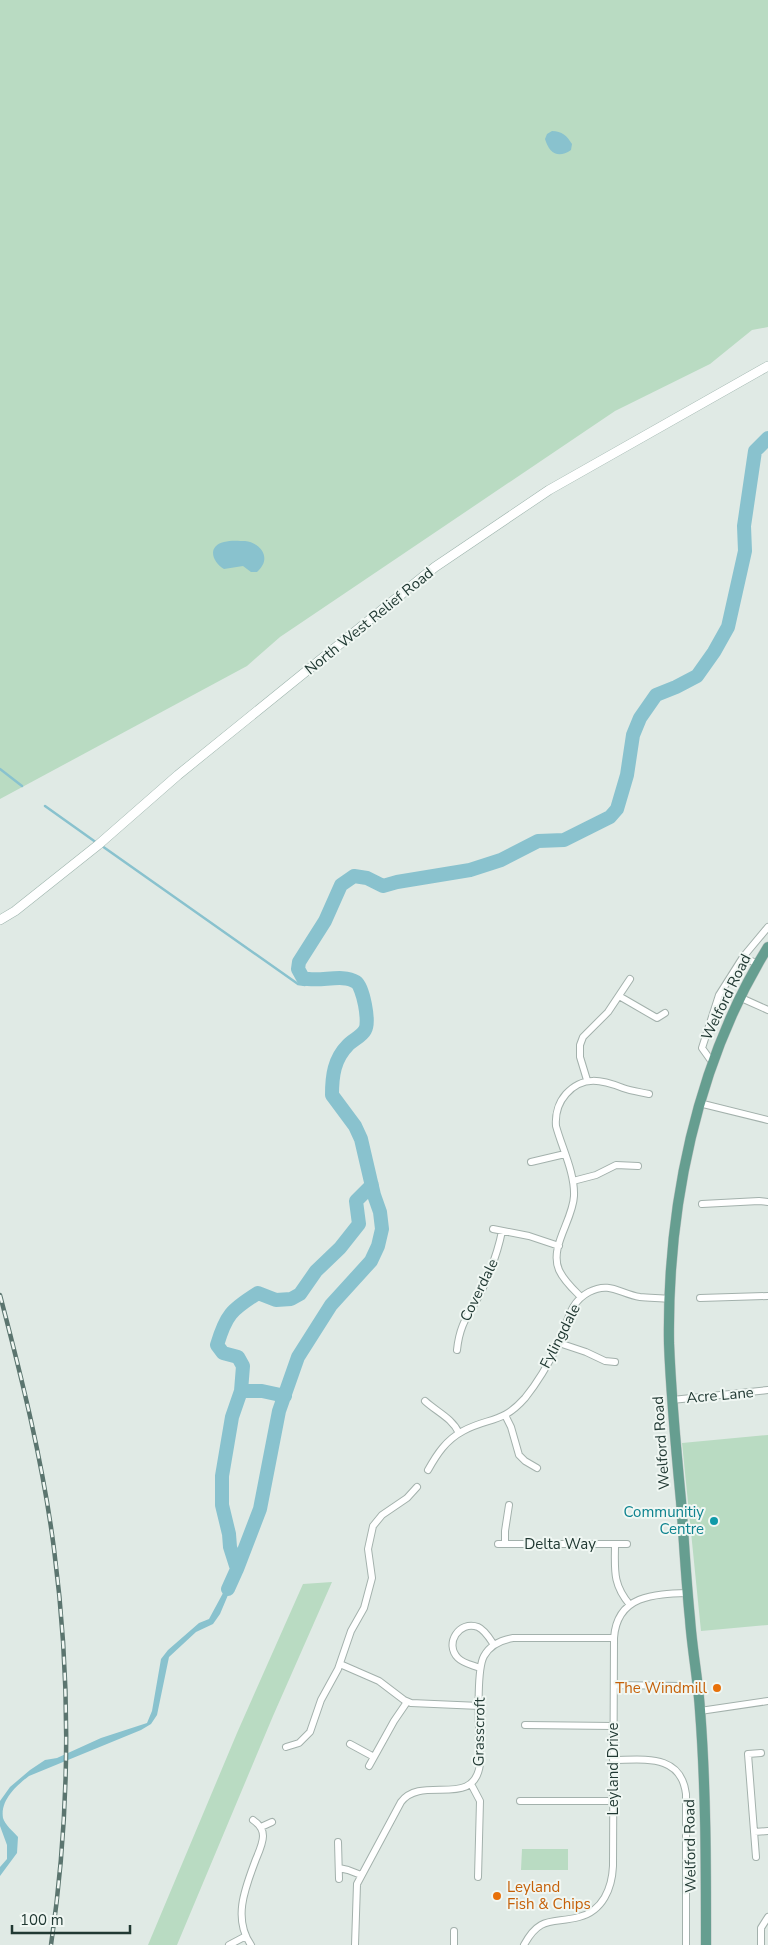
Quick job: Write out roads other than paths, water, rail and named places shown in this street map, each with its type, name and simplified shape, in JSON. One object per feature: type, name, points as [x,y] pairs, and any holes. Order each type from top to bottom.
[{"type":"main road","name":"Welford Road","points":[[706,1945],[705,1840],[700,1711],[672,1400],[669,1343],[670,1299],[679,1206],[699,1103],[712,1062],[740,997],[768,947]]},
{"type":"street","name":"North West Relief Road","points":[[0,920],[98,845],[178,775],[435,567],[549,490],[768,366]]},
{"type":"street","name":"Welford Road","points":[[712,1062],[702,1048],[719,995],[743,957],[768,927]]},
{"type":"street","points":[[743,957],[758,964]]},
{"type":"street","points":[[587,1080],[580,1057],[580,1045],[583,1037],[588,1030],[603,1018],[630,979]]},
{"type":"street","points":[[619,996],[656,1018],[665,1013]]},
{"type":"street","points":[[740,997],[768,1010]]},
{"type":"street","points":[[581,1297],[560,1272],[557,1260],[559,1246],[573,1207],[574,1190],[556,1126],[557,1111],[568,1092],[587,1080],[607,1081],[624,1088],[649,1094]]},
{"type":"street","points":[[699,1103],[768,1120]]},
{"type":"street","points":[[531,1162],[565,1154]]},
{"type":"street","points":[[573,1181],[596,1175],[616,1165],[638,1166]]},
{"type":"street","points":[[702,1204],[768,1202]]},
{"type":"street","points":[[493,1229],[529,1236],[559,1246]]},
{"type":"street","name":"Coverdale","points":[[457,1350],[461,1328],[488,1277],[496,1257],[502,1231]]},
{"type":"street","name":"Fylingdale","points":[[428,1470],[441,1449],[459,1433],[505,1415],[529,1392],[559,1343],[570,1310],[581,1297],[590,1292],[609,1288],[618,1289],[640,1297],[670,1299]]},
{"type":"street","points":[[700,1298],[768,1296]]},
{"type":"street","points":[[559,1343],[605,1361],[615,1362]]},
{"type":"street","name":"Acre Lane","points":[[672,1400],[768,1390]]},
{"type":"street","points":[[425,1401],[436,1411],[452,1420],[459,1433]]},
{"type":"street","points":[[505,1415],[519,1454],[525,1461],[537,1468]]},
{"type":"street","points":[[286,1747],[298,1743],[310,1732],[321,1700],[340,1664],[351,1631],[364,1608],[371,1584],[372,1572],[368,1549],[374,1526],[382,1515],[407,1498],[417,1488]]},
{"type":"street","name":"Delta Way","points":[[506,1544],[505,1532],[509,1505]]},
{"type":"street","name":"Delta Way","points":[[498,1544],[627,1544]]},
{"type":"street","name":"Delta Way","points":[[614,1544],[615,1580],[619,1591],[630,1605]]},
{"type":"street","points":[[630,1605],[649,1595],[688,1593]]},
{"type":"street","name":"Leyland Drive","points":[[524,1945],[530,1935],[542,1924],[554,1920],[583,1916],[595,1909],[604,1898],[610,1886],[612,1877],[614,1638],[618,1621],[630,1605]]},
{"type":"street","points":[[480,1668],[465,1663],[456,1657],[452,1647],[455,1634],[462,1628],[475,1627],[482,1630],[494,1645],[513,1638],[614,1638]]},
{"type":"street","name":"Grasscroft","points":[[355,1945],[356,1891],[361,1875],[401,1802],[407,1795],[419,1790],[460,1789],[471,1784],[477,1776],[480,1764],[480,1668],[484,1655],[494,1645]]},
{"type":"street","points":[[340,1664],[379,1681],[407,1702],[480,1706]]},
{"type":"street","points":[[614,1685],[679,1686]]},
{"type":"street","points":[[700,1711],[768,1700]]},
{"type":"street","points":[[369,1766],[407,1702]]},
{"type":"street","points":[[525,1725],[613,1726]]},
{"type":"street","points":[[350,1744],[374,1757]]},
{"type":"street","points":[[756,1857],[748,1754],[761,1753]]},
{"type":"street","points":[[613,1760],[660,1761],[675,1769],[684,1783],[686,1794],[686,1945]]},
{"type":"street","points":[[471,1784],[480,1801],[478,1877]]},
{"type":"street","points":[[520,1801],[613,1801]]},
{"type":"street","points":[[251,1945],[241,1920],[248,1882],[263,1840],[261,1828],[254,1820]]},
{"type":"street","points":[[261,1828],[272,1822]]},
{"type":"street","points":[[754,1832],[768,1831]]},
{"type":"street","points":[[338,1842],[339,1879]]},
{"type":"street","points":[[339,1868],[361,1875]]},
{"type":"street","points":[[761,1945],[761,1928],[768,1917]]},
{"type":"street","points":[[454,1931],[454,1945]]},
{"type":"street","points":[[229,1945],[246,1936]]},
{"type":"water","points":[[552,131],[566,136],[572,144],[571,150],[558,154],[549,148],[545,139],[547,134]]},
{"type":"water","points":[[229,541],[245,541],[256,545],[263,552],[264,562],[257,572],[251,572],[243,566],[224,569],[214,558],[213,550],[219,544]]},
{"type":"water","points":[[233,1566],[236,1576],[220,1614],[213,1624],[196,1632],[169,1657],[157,1715],[151,1724],[141,1730],[29,1776],[10,1794],[4,1805],[3,1818],[7,1826],[18,1837],[17,1853],[0,1876],[0,1867],[7,1859],[7,1845],[0,1826],[0,1801],[10,1787],[45,1760],[57,1758],[101,1738],[147,1723],[152,1711],[161,1659],[168,1650],[199,1623],[209,1619],[229,1582]]},
{"type":"waterway","points":[[228,1589],[260,1509],[279,1411],[298,1357],[331,1305],[371,1261],[378,1246],[382,1229],[380,1212],[374,1195],[361,1139],[355,1126],[332,1095],[333,1075],[343,1050],[365,1030],[367,1020],[361,990],[359,985],[350,979],[303,978],[298,969],[299,962],[325,921],[341,885],[354,876],[367,878],[383,886],[470,870],[501,860],[538,841],[564,840],[610,817],[617,809],[627,775],[633,735],[640,718],[656,695],[697,676],[714,652],[728,627],[745,551],[744,526],[755,451],[768,438]]},
{"type":"waterway","points":[[0,769],[22,786]]},
{"type":"waterway","points":[[45,806],[97,843]]},
{"type":"waterway","points":[[102,846],[298,984],[305,985],[313,981]]},
{"type":"waterway","points":[[241,1391],[243,1366],[238,1357],[223,1353],[217,1345],[227,1320],[241,1304],[258,1293],[276,1300],[291,1299],[300,1294],[316,1271],[340,1248],[359,1224],[356,1201],[372,1185]]},
{"type":"waterway","points":[[237,1569],[230,1547],[222,1505],[222,1476],[232,1417],[241,1391],[262,1391],[285,1396]]},
{"type":"railway","points":[[0,1295],[38,1453],[60,1598],[66,1698],[65,1797],[62,1847],[51,1945]]},
{"type":"place","name":"Communitiy Centre","points":[[714,1521]]},
{"type":"place","name":"The Windmill","points":[[717,1688]]},
{"type":"place","name":"Leyland Fish & Chips","points":[[497,1896]]}]
